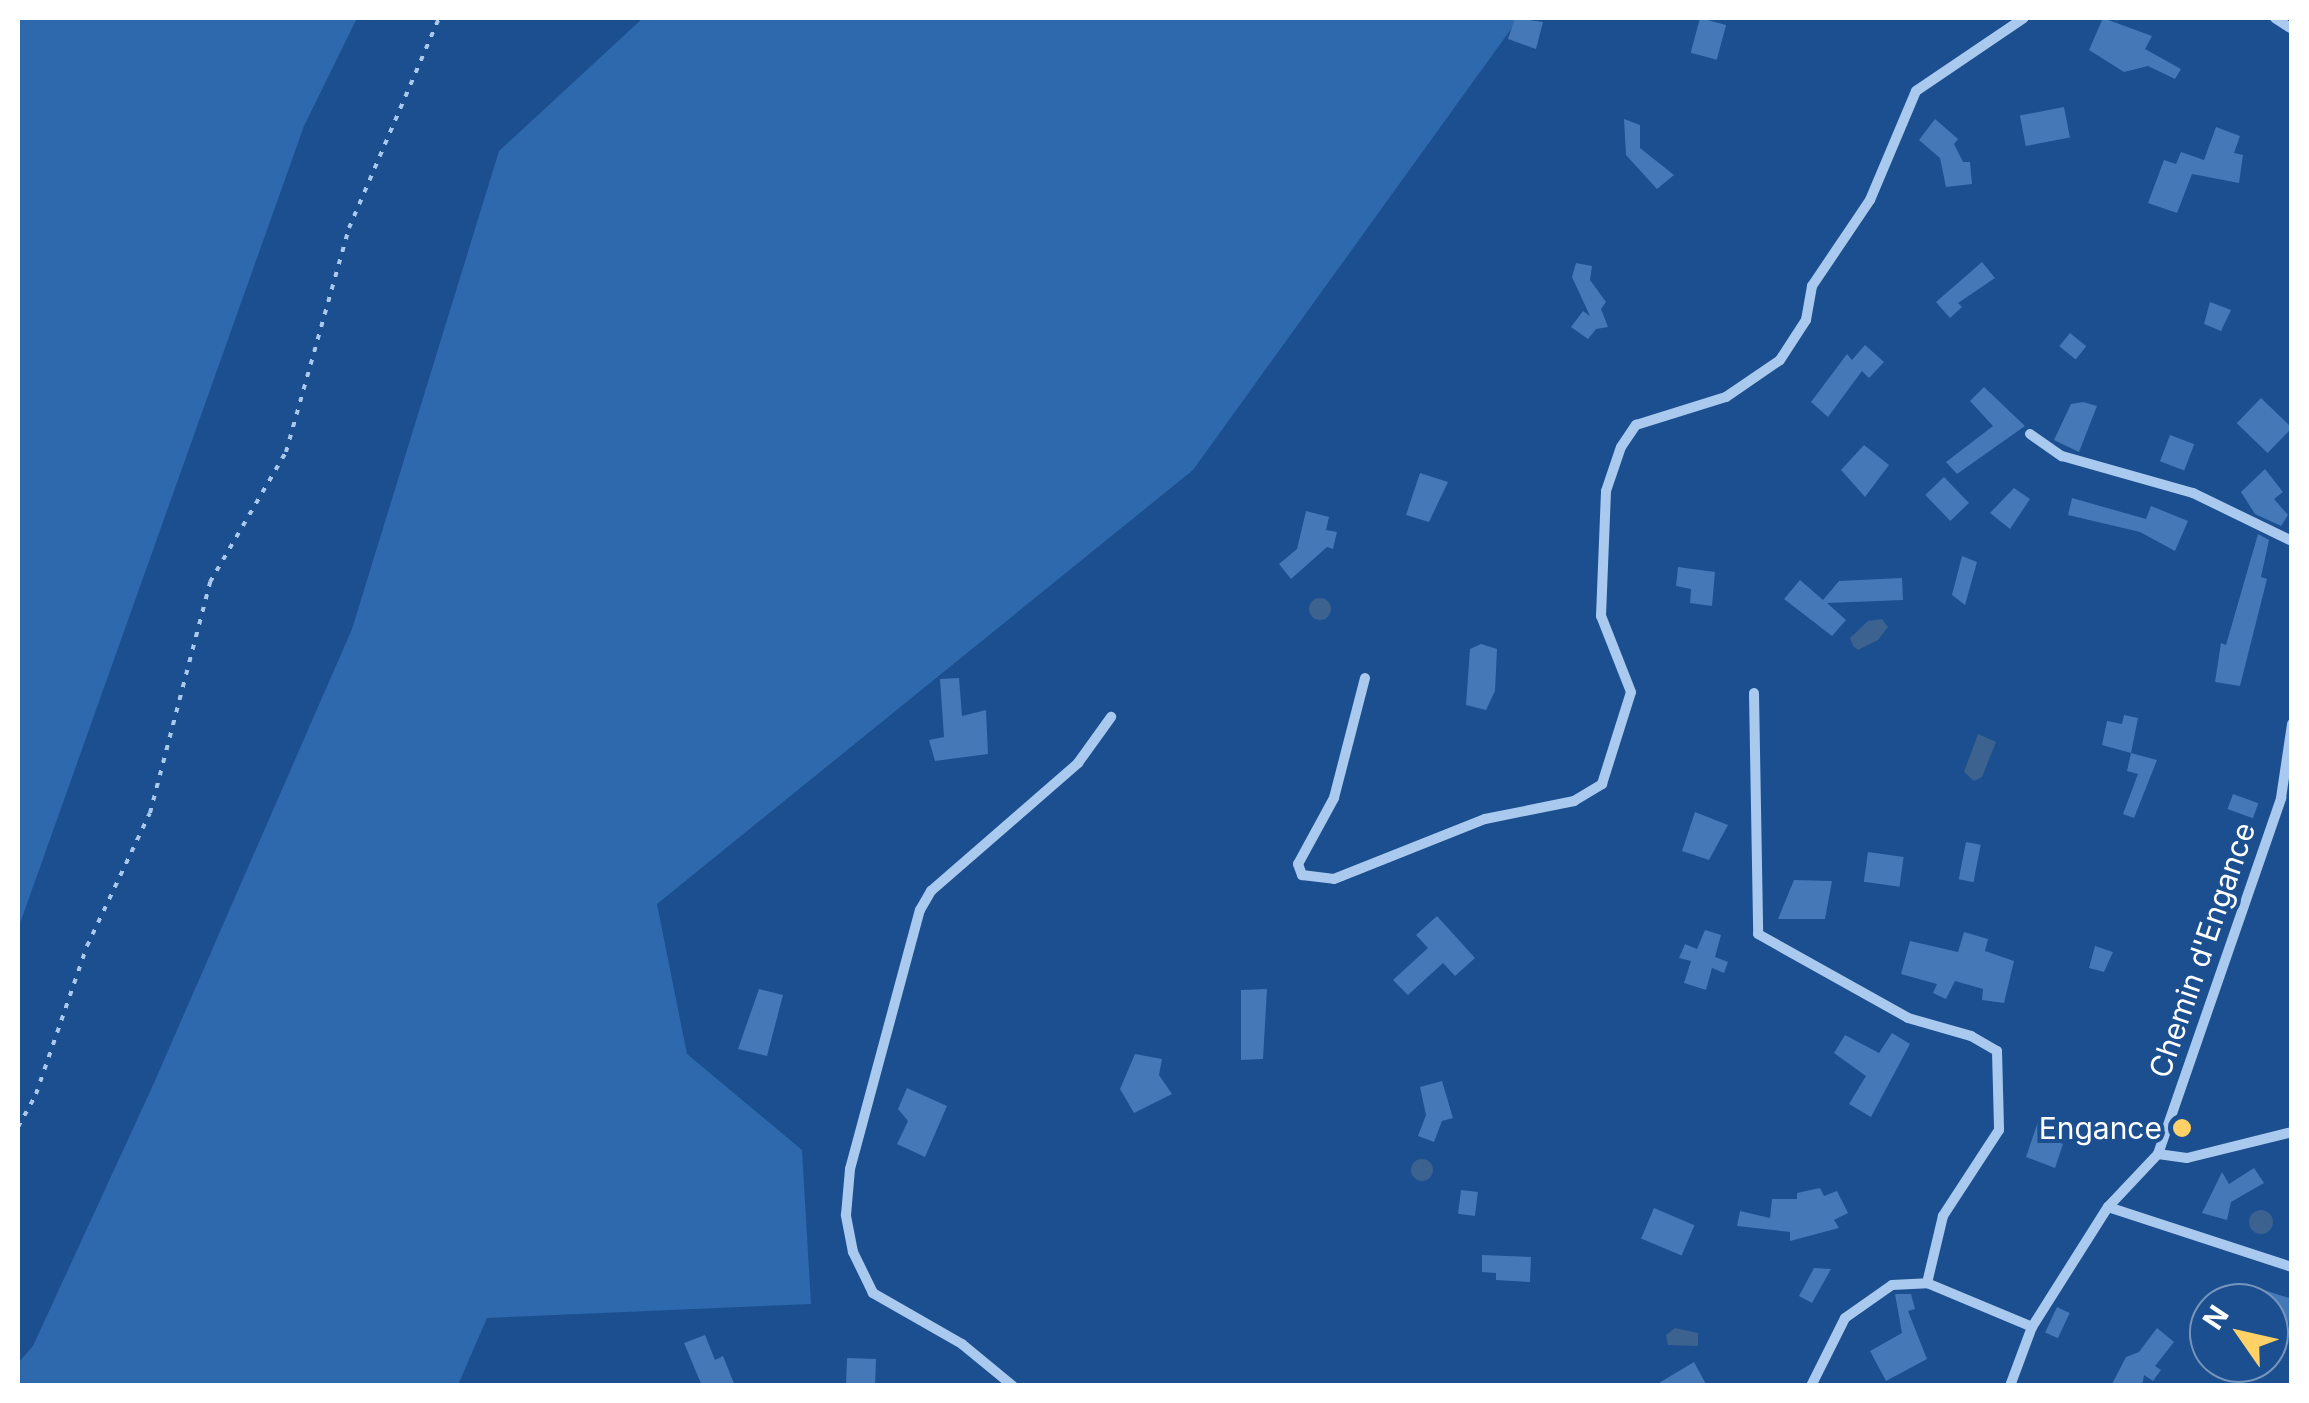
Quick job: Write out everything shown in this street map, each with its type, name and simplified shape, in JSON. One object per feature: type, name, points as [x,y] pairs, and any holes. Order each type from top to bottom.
[{"type":"street","points":[[1365,678],[1334,798],[1298,864],[1302,876],[1334,880],[1485,819],[1574,801],[1602,784],[1631,692],[1601,616],[1606,490],[1621,446],[1636,426],[1726,397],[1780,360],[1806,320],[1812,286],[1870,200],[1916,91],[2024,18]]},
{"type":"street","points":[[2275,18],[2292,28]]},
{"type":"street","points":[[2030,434],[2062,456],[2193,493],[2292,541]]},
{"type":"street","points":[[1754,693],[1758,934],[1908,1018],[1971,1036],[1997,1052],[2003,1082],[1999,1130],[1944,1216],[1927,1262],[1928,1283]]},
{"type":"street","points":[[1013,1386],[962,1344],[873,1293],[853,1252],[846,1215],[850,1169],[920,910],[931,891],[1078,763],[1111,717]]},
{"type":"street","name":"Chemin d'Engance","points":[[2010,1386],[2032,1328],[2108,1208],[2158,1154],[2281,798],[2292,724]]},
{"type":"street","points":[[2158,1154],[2188,1158],[2292,1132]]},
{"type":"street","points":[[2108,1208],[2292,1267]]},
{"type":"street","points":[[1811,1386],[1845,1318],[1861,1302],[1892,1285],[1928,1283],[2032,1328]]},
{"type":"path","points":[[18,1126],[36,1094],[88,946],[150,813],[210,582],[286,452],[349,228],[439,18]]},
{"type":"shaded area","points":[[18,18],[357,18],[304,126],[18,929]]},
{"type":"shaded area","points":[[643,18],[1519,18],[1193,470],[657,904],[687,1054],[802,1150],[811,1304],[487,1318],[458,1385],[18,1386],[18,1363],[33,1346],[154,1083],[352,629],[499,151]]},
{"type":"shaded area","points":[[1320,598],[1328,601],[1328,617],[1320,620],[1312,617],[1309,609],[1312,601]]},
{"type":"shaded area","points":[[1882,619],[1888,627],[1878,640],[1858,650],[1853,646],[1850,638],[1868,621]]},
{"type":"shaded area","points":[[1978,734],[1996,742],[1982,777],[1974,781],[1964,772]]},
{"type":"shaded area","points":[[1422,1159],[1430,1162],[1430,1178],[1422,1181],[1414,1178],[1411,1170],[1414,1162]]},
{"type":"shaded area","points":[[2261,1210],[2273,1222],[2261,1234],[2249,1222]]},
{"type":"shaded area","points":[[1675,1328],[1698,1333],[1698,1346],[1668,1345],[1666,1335]]},
{"type":"building","points":[[1515,18],[1543,22],[1536,49],[1508,39]]},
{"type":"building","points":[[1700,18],[1726,25],[1717,60],[1691,53]]},
{"type":"building","points":[[2103,18],[2152,36],[2145,49],[2181,69],[2175,79],[2148,66],[2124,72],[2089,50]]},
{"type":"building","points":[[2064,107],[2070,137],[2026,146],[2020,116]]},
{"type":"building","points":[[1624,119],[1640,125],[1640,148],[1674,175],[1657,189],[1626,155]]},
{"type":"building","points":[[1935,119],[1958,139],[1954,144],[1963,162],[1970,162],[1972,184],[1946,187],[1940,158],[1919,140]]},
{"type":"building","points":[[2216,127],[2240,136],[2234,153],[2243,155],[2239,183],[2192,174],[2177,213],[2148,203],[2164,160],[2176,164],[2181,152],[2204,160]]},
{"type":"building","points":[[1982,262],[1995,278],[1958,303],[1962,307],[1950,318],[1936,302]]},
{"type":"building","points":[[1576,263],[1592,266],[1590,280],[1606,302],[1601,309],[1608,327],[1596,329],[1588,339],[1571,327],[1583,311],[1590,316],[1572,277]]},
{"type":"building","points":[[2210,302],[2231,310],[2221,331],[2204,324]]},
{"type":"building","points":[[2070,333],[2086,346],[2076,359],[2059,346]]},
{"type":"building","points":[[1865,345],[1884,362],[1869,378],[1862,371],[1828,417],[1811,402],[1847,354],[1852,360]]},
{"type":"building","points":[[1984,387],[2025,426],[1957,474],[1946,462],[1993,426],[1970,401]]},
{"type":"building","points":[[2261,398],[2292,428],[2268,453],[2237,423]]},
{"type":"building","points":[[2071,404],[2097,406],[2079,452],[2054,440]]},
{"type":"building","points":[[2170,435],[2194,444],[2184,470],[2160,461]]},
{"type":"building","points":[[1864,445],[1889,465],[1865,497],[1841,470]]},
{"type":"building","points":[[2265,469],[2283,492],[2274,499],[2288,515],[2281,526],[2255,514],[2241,492]]},
{"type":"building","points":[[1420,473],[1448,482],[1429,522],[1406,515]]},
{"type":"building","points":[[1944,477],[1969,503],[1950,521],[1925,495]]},
{"type":"building","points":[[2014,488],[2030,499],[2010,529],[1990,513]]},
{"type":"building","points":[[2072,498],[2146,519],[2151,506],[2188,521],[2175,551],[2140,532],[2068,515]]},
{"type":"building","points":[[1306,511],[1329,517],[1326,530],[1337,532],[1333,549],[1327,547],[1291,579],[1279,564],[1297,549]]},
{"type":"building","points":[[2258,534],[2269,540],[2261,577],[2267,579],[2240,686],[2215,682],[2221,643],[2226,645]]},
{"type":"building","points":[[1962,556],[1977,562],[1965,605],[1952,595]]},
{"type":"building","points":[[1678,567],[1715,572],[1712,606],[1690,603],[1691,589],[1676,586]]},
{"type":"building","points":[[1902,578],[1903,600],[1827,603],[1846,620],[1832,636],[1784,599],[1800,580],[1823,600],[1839,581]]},
{"type":"building","points":[[1481,644],[1497,649],[1495,691],[1486,710],[1466,705],[1470,649]]},
{"type":"building","points":[[959,678],[962,716],[986,710],[988,754],[935,761],[929,740],[944,737],[940,679]]},
{"type":"building","points":[[2124,715],[2138,718],[2131,753],[2102,745],[2107,721],[2122,724]]},
{"type":"building","points":[[2131,753],[2157,760],[2134,818],[2123,814],[2138,774],[2127,771]]},
{"type":"building","points":[[2233,794],[2258,803],[2253,818],[2228,809]]},
{"type":"building","points":[[1695,812],[1728,825],[1709,860],[1682,851]]},
{"type":"building","points":[[1966,842],[1981,845],[1973,882],[1959,879]]},
{"type":"building","points":[[1868,852],[1904,857],[1899,887],[1864,882]]},
{"type":"building","points":[[1794,880],[1832,881],[1825,919],[1778,919]]},
{"type":"building","points":[[1437,916],[1475,958],[1455,976],[1443,963],[1408,995],[1393,980],[1428,948],[1416,935]]},
{"type":"building","points":[[1705,930],[1721,935],[1715,957],[1728,962],[1724,973],[1712,968],[1706,990],[1684,983],[1691,961],[1679,958],[1685,944],[1697,949]]},
{"type":"building","points":[[1964,932],[1988,939],[1985,951],[2014,961],[2004,1003],[1982,1000],[1983,989],[1955,981],[1946,999],[1933,993],[1937,984],[1901,974],[1910,941],[1958,952]]},
{"type":"building","points":[[2095,946],[2113,952],[2104,972],[2089,968]]},
{"type":"building","points":[[759,989],[783,995],[767,1056],[738,1049]]},
{"type":"building","points":[[1267,989],[1263,1059],[1241,1060],[1241,990]]},
{"type":"building","points":[[1892,1033],[1910,1044],[1871,1117],[1849,1104],[1866,1076],[1834,1053],[1845,1035],[1879,1053]]},
{"type":"building","points":[[1135,1054],[1162,1059],[1159,1075],[1172,1094],[1134,1113],[1120,1089]]},
{"type":"building","points":[[1442,1081],[1453,1118],[1442,1121],[1434,1142],[1418,1136],[1426,1115],[1420,1087]]},
{"type":"building","points":[[907,1088],[947,1106],[925,1157],[897,1144],[908,1121],[898,1109]]},
{"type":"building","points":[[2041,1113],[2059,1121],[2053,1140],[2063,1144],[2055,1168],[2026,1157]]},
{"type":"building","points":[[2254,1168],[2264,1183],[2231,1202],[2227,1220],[2202,1213],[2222,1172],[2229,1184]]},
{"type":"building","points":[[1820,1188],[1824,1196],[1837,1191],[1848,1213],[1834,1220],[1839,1228],[1790,1241],[1790,1232],[1737,1226],[1740,1211],[1770,1218],[1772,1199],[1797,1199],[1797,1193]]},
{"type":"building","points":[[1461,1190],[1478,1192],[1475,1216],[1458,1214]]},
{"type":"building","points":[[1654,1208],[1695,1225],[1682,1256],[1641,1238]]},
{"type":"building","points":[[1482,1255],[1531,1257],[1530,1282],[1496,1280],[1496,1273],[1482,1272]]},
{"type":"building","points":[[1814,1268],[1831,1269],[1812,1303],[1799,1296]]},
{"type":"building","points":[[1895,1294],[1911,1294],[1915,1309],[1908,1311],[1927,1359],[1886,1381],[1870,1351],[1902,1333]]},
{"type":"building","points":[[2057,1307],[2070,1313],[2058,1338],[2045,1332]]},
{"type":"building","points":[[2157,1328],[2174,1342],[2155,1366],[2161,1370],[2153,1381],[2144,1375],[2142,1386],[2111,1386],[2126,1357],[2139,1352]]},
{"type":"building","points":[[705,1335],[715,1360],[723,1356],[735,1386],[702,1386],[684,1343]]},
{"type":"building","points":[[847,1358],[876,1359],[875,1386],[846,1386]]},
{"type":"building","points":[[1694,1362],[1707,1386],[1654,1386]]},
{"type":"place","name":"Engance","points":[[2182,1128]]}]
